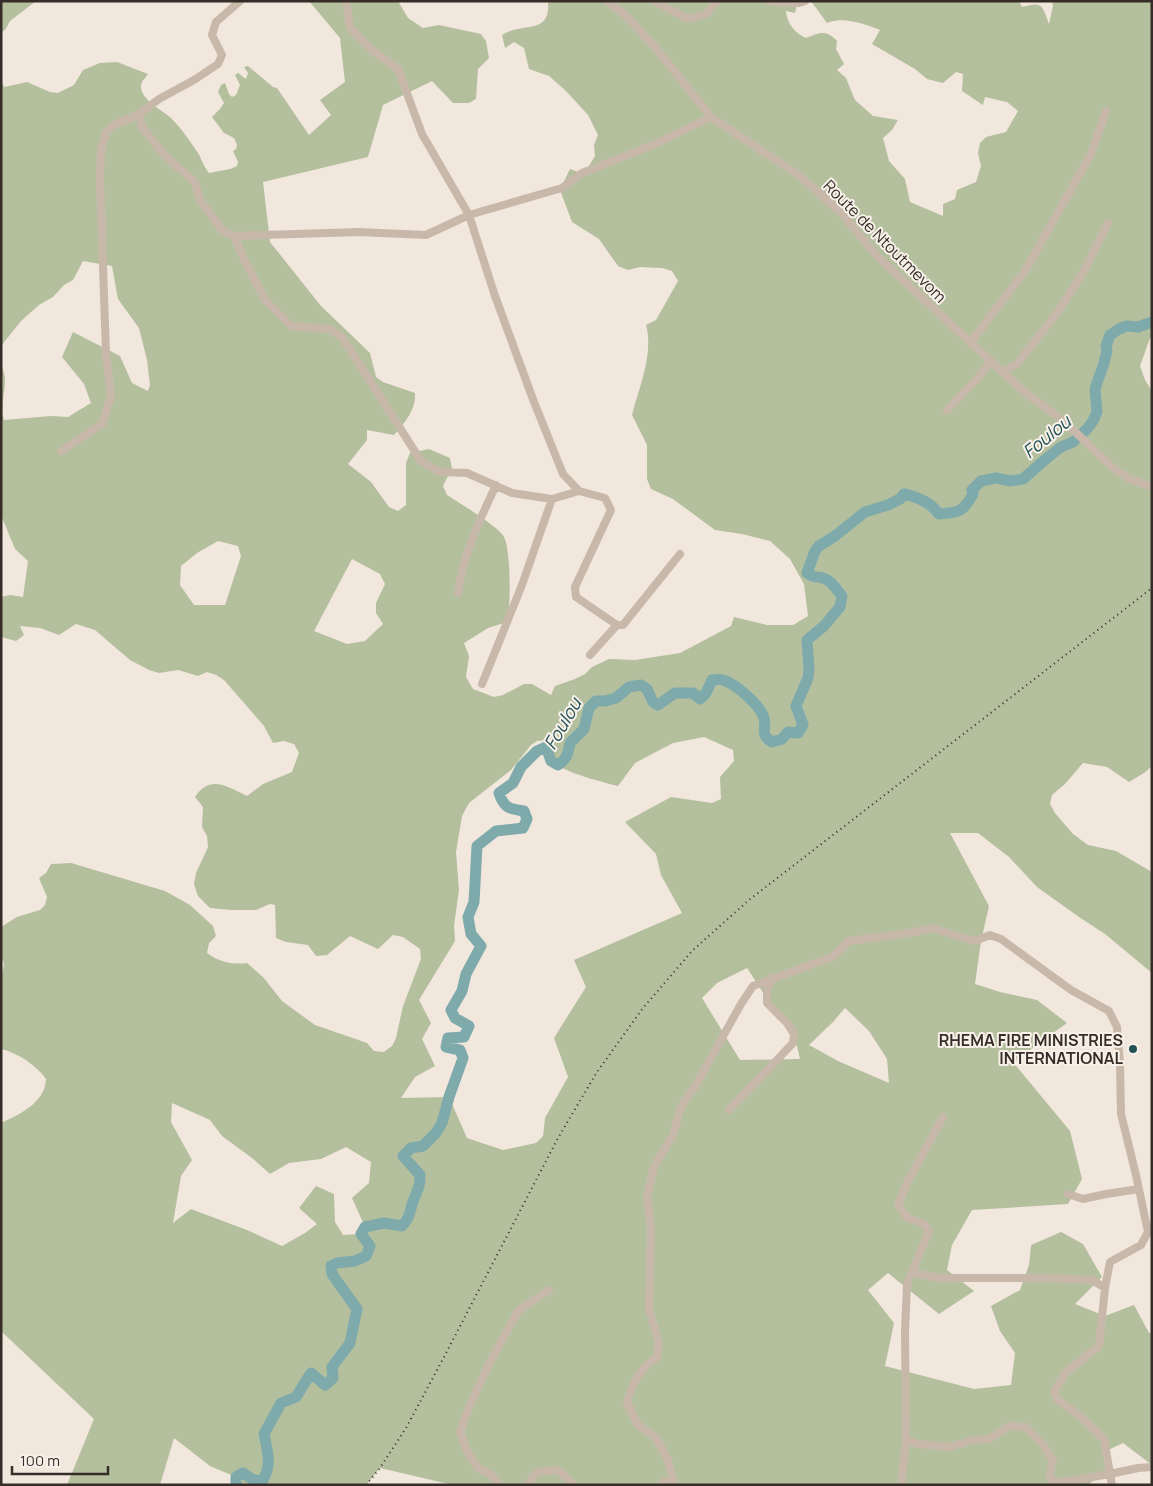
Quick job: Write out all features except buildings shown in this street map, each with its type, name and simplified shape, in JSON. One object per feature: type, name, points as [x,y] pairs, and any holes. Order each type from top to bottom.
[{"type":"street","points":[[61,450],[102,424],[111,396],[106,353],[100,179],[101,148],[106,133],[114,125],[139,114],[159,99],[194,80],[218,64],[222,55],[212,35],[216,22],[240,1]]},
{"type":"street","points":[[346,1],[350,28],[369,48],[398,69],[422,134],[469,215],[495,296],[563,474],[579,490],[604,498],[611,510],[575,587],[576,596],[617,625],[623,625],[680,554]]},
{"type":"street","name":"Route de Ntoutmevom","points":[[607,1],[625,15],[655,48],[710,117],[797,174],[844,215],[877,256],[990,362],[1021,389],[1067,424],[1113,468],[1130,479],[1152,486]]},
{"type":"street","points":[[654,1],[688,19],[706,14],[717,1]]},
{"type":"street","points":[[769,1],[799,3],[805,1]]},
{"type":"street","points":[[970,343],[1025,271],[1091,154],[1106,110]]},
{"type":"street","points":[[139,114],[142,127],[165,156],[195,182],[200,200],[223,231],[234,236],[359,232],[426,235],[469,215],[562,188],[582,173],[653,145],[710,117]]},
{"type":"street","points":[[1002,372],[1017,364],[1057,313],[1084,271],[1108,223]]},
{"type":"street","points":[[234,236],[266,300],[291,326],[329,330],[342,337],[421,461],[439,472],[467,473],[512,493],[552,499],[579,490]]},
{"type":"street","points":[[947,410],[976,380],[990,362]]},
{"type":"street","points":[[458,593],[476,530],[496,485]]},
{"type":"street","points":[[482,684],[522,585],[552,499]]},
{"type":"street","points":[[590,655],[617,625]]},
{"type":"street","points":[[675,1484],[667,1458],[656,1438],[637,1424],[627,1402],[632,1384],[649,1363],[657,1357],[659,1344],[649,1309],[651,1229],[647,1196],[654,1167],[673,1135],[681,1107],[753,986],[832,957],[850,941],[910,933],[931,928],[975,940],[990,935],[1001,939],[1071,990],[1109,1011],[1118,1027],[1121,1114],[1140,1189],[1148,1232],[1141,1245],[1110,1262],[1105,1288],[1099,1346],[1065,1373],[1054,1392],[1056,1399],[1082,1418],[1104,1439],[1112,1485]]},
{"type":"street","points":[[729,1110],[793,1043],[794,1034],[787,1023],[767,1003],[767,990],[772,978]]},
{"type":"street","points":[[901,1485],[906,1440],[906,1313],[908,1284],[929,1231],[924,1224],[908,1218],[898,1205],[907,1183],[943,1117]]},
{"type":"street","points":[[1068,1194],[1083,1199],[1140,1189]]},
{"type":"street","points":[[912,1272],[938,1278],[1092,1280],[1105,1288]]},
{"type":"street","points":[[499,1485],[492,1475],[478,1468],[468,1453],[460,1432],[469,1407],[489,1364],[518,1311],[548,1290]]},
{"type":"street","points":[[906,1440],[918,1444],[950,1448],[973,1440],[989,1439],[1008,1426],[1026,1427],[1042,1443],[1053,1460],[1049,1477],[1057,1483],[1152,1467]]},
{"type":"street","points":[[527,1485],[537,1472],[557,1470],[573,1485]]},
{"type":"street","points":[[660,1485],[665,1481],[675,1484]]},
{"type":"green space","points":[[1,1],[36,1],[10,21],[5,30],[1,32]]},
{"type":"green space","points":[[309,1],[398,1],[408,18],[423,28],[439,25],[481,34],[486,41],[489,58],[478,69],[476,99],[469,103],[453,103],[432,81],[383,105],[368,157],[263,182],[270,242],[321,306],[370,353],[376,377],[383,382],[415,393],[412,410],[394,435],[367,430],[367,440],[348,464],[371,482],[389,507],[398,511],[406,505],[406,463],[410,453],[429,449],[450,458],[452,468],[443,486],[447,495],[486,521],[504,537],[508,554],[510,579],[507,622],[488,628],[464,643],[469,656],[466,677],[473,689],[494,697],[503,695],[524,684],[532,684],[551,695],[555,686],[585,674],[592,667],[609,659],[635,660],[680,653],[731,626],[734,617],[767,625],[793,625],[808,616],[804,584],[790,559],[770,541],[715,530],[673,499],[651,489],[647,479],[647,445],[632,415],[647,359],[648,336],[646,325],[656,320],[678,281],[672,271],[662,268],[640,267],[628,270],[618,266],[599,239],[572,222],[560,190],[570,169],[581,173],[589,166],[595,156],[594,145],[598,135],[588,115],[566,91],[549,76],[529,69],[524,48],[514,42],[505,48],[502,35],[540,23],[545,19],[548,12],[548,1],[798,1],[795,13],[786,11],[792,27],[798,34],[806,38],[822,33],[833,37],[837,41],[836,49],[844,64],[837,70],[846,78],[855,100],[873,116],[898,120],[892,130],[883,138],[889,161],[905,179],[910,202],[943,216],[943,204],[955,199],[957,190],[976,182],[981,166],[978,153],[980,143],[986,137],[1006,132],[1018,111],[1007,102],[985,97],[983,105],[962,91],[963,74],[956,72],[943,83],[927,79],[915,69],[872,44],[880,30],[861,23],[839,20],[827,23],[811,1],[1019,1],[1022,7],[1034,4],[1041,6],[1049,24],[1053,6],[1052,1],[1152,1],[1152,336],[1140,366],[1145,380],[1152,391],[1152,766],[1129,782],[1107,767],[1083,763],[1065,784],[1052,795],[1050,804],[1055,813],[1073,834],[1088,845],[1116,851],[1152,872],[1152,973],[1105,934],[1037,887],[1009,857],[978,833],[950,833],[989,906],[981,941],[975,984],[1037,1000],[1067,1023],[1013,1062],[1070,1131],[1082,1179],[1068,1204],[972,1210],[952,1245],[947,1270],[974,1291],[939,1314],[888,1273],[868,1290],[894,1323],[885,1366],[974,1389],[1011,1385],[1015,1353],[1000,1331],[991,1306],[1020,1290],[1029,1265],[1031,1245],[1061,1232],[1083,1244],[1102,1277],[1075,1304],[1105,1316],[1134,1305],[1149,1333],[1152,1333],[1152,1465],[1123,1443],[1106,1451],[1105,1471],[1088,1485],[453,1485],[380,1468],[366,1485],[240,1485],[236,1477],[210,1466],[174,1438],[160,1485],[67,1485],[94,1419],[1,1331],[1,1123],[30,1107],[41,1095],[46,1079],[26,1060],[14,1053],[1,1049],[1,979],[4,964],[1,954],[1,927],[17,917],[40,910],[45,905],[47,897],[39,878],[46,873],[51,864],[71,863],[165,891],[190,905],[213,926],[216,936],[209,943],[207,953],[216,959],[226,962],[247,963],[263,977],[282,1001],[315,1025],[367,1043],[374,1051],[384,1052],[392,1046],[396,1038],[403,1006],[421,959],[420,949],[403,937],[393,935],[378,949],[350,936],[327,955],[316,956],[308,945],[286,942],[276,938],[275,905],[270,904],[256,910],[210,908],[198,896],[194,884],[196,873],[208,847],[207,836],[202,827],[203,807],[195,797],[201,790],[213,784],[226,786],[247,796],[263,784],[292,772],[299,753],[294,744],[284,741],[273,743],[264,726],[224,680],[207,672],[198,676],[178,670],[159,673],[149,670],[130,660],[95,630],[76,624],[59,635],[40,628],[20,626],[24,635],[16,641],[1,637],[1,597],[10,595],[23,597],[28,561],[15,549],[1,515],[1,365],[5,378],[4,420],[51,416],[68,417],[91,403],[84,384],[62,357],[73,332],[120,356],[132,383],[148,391],[150,385],[147,360],[139,328],[118,299],[112,266],[83,261],[73,280],[64,285],[53,297],[39,305],[21,321],[1,346],[1,78],[4,87],[27,82],[50,92],[58,93],[74,85],[83,70],[100,63],[117,62],[148,74],[141,84],[142,93],[171,118],[189,139],[209,173],[230,169],[237,166],[238,162],[233,151],[237,145],[234,138],[224,133],[212,117],[224,103],[218,92],[221,85],[225,83],[232,97],[236,95],[240,85],[235,75],[238,73],[246,79],[248,73],[244,67],[248,66],[273,87],[277,88],[309,135],[331,115],[320,100],[345,82],[340,38]],"holes":[[[218,541],[238,546],[241,556],[225,605],[194,605],[180,585],[181,566],[197,553]],[[352,559],[380,574],[385,584],[376,603],[376,613],[383,624],[365,641],[347,644],[314,631]],[[704,737],[733,750],[734,761],[720,777],[721,799],[712,803],[671,797],[625,822],[656,854],[661,875],[682,913],[574,960],[586,987],[554,1038],[568,1077],[545,1118],[543,1136],[536,1143],[503,1150],[467,1138],[449,1097],[401,1098],[415,1077],[435,1066],[422,1039],[431,1023],[419,1000],[455,941],[454,926],[459,890],[456,852],[462,816],[469,803],[511,770],[531,745],[537,741],[546,740],[550,757],[563,768],[582,776],[618,786],[635,763],[673,743]],[[747,968],[764,994],[793,1030],[800,1059],[740,1060],[702,998],[717,983]],[[845,1008],[869,1031],[887,1059],[889,1083],[838,1061],[809,1045]],[[172,1103],[210,1120],[222,1136],[270,1174],[289,1163],[321,1159],[346,1147],[371,1162],[369,1183],[352,1198],[365,1227],[361,1234],[343,1235],[335,1222],[334,1194],[316,1186],[299,1208],[317,1224],[282,1246],[247,1230],[191,1209],[173,1223],[181,1176],[192,1160],[171,1122]]]},
{"type":"waterway","name":"Foulou","points":[[236,1485],[236,1477],[243,1473],[252,1479],[262,1482],[268,1464],[264,1434],[281,1403],[296,1397],[311,1373],[325,1385],[333,1378],[332,1367],[350,1343],[357,1309],[332,1274],[331,1266],[337,1263],[355,1261],[366,1256],[370,1246],[361,1234],[365,1227],[384,1223],[402,1226],[409,1216],[419,1185],[420,1175],[403,1156],[411,1148],[423,1146],[436,1133],[442,1123],[463,1058],[460,1050],[446,1047],[448,1038],[464,1037],[469,1026],[455,1018],[451,1010],[462,991],[466,974],[481,946],[471,934],[468,917],[474,902],[477,846],[496,831],[523,828],[527,819],[524,811],[505,805],[499,793],[513,783],[521,767],[537,751],[546,747],[551,761],[558,765],[561,763],[567,756],[570,743],[584,729],[589,708],[596,701],[616,698],[629,687],[641,685],[647,689],[653,702],[658,705],[675,693],[693,693],[700,699],[706,693],[712,680],[723,680],[741,690],[758,707],[764,718],[765,734],[772,742],[782,739],[788,732],[798,733],[803,725],[796,706],[808,678],[809,669],[807,640],[824,626],[840,607],[842,596],[829,581],[807,573],[815,551],[819,546],[865,512],[888,505],[900,499],[904,494],[924,501],[939,514],[951,513],[964,508],[973,494],[972,490],[981,481],[996,478],[1010,481],[1023,479],[1061,447],[1073,442],[1093,421],[1097,412],[1095,389],[1104,363],[1107,351],[1106,346],[1110,335],[1127,326],[1138,327],[1152,322]]},
{"type":"railway","points":[[366,1485],[380,1468],[406,1428],[558,1138],[597,1072],[643,1008],[692,951],[749,900],[1152,588]]},
{"type":"place","name":"RHEMA FIRE MINISTRIES INTERNATIONAL","points":[[1133,1049]]}]
